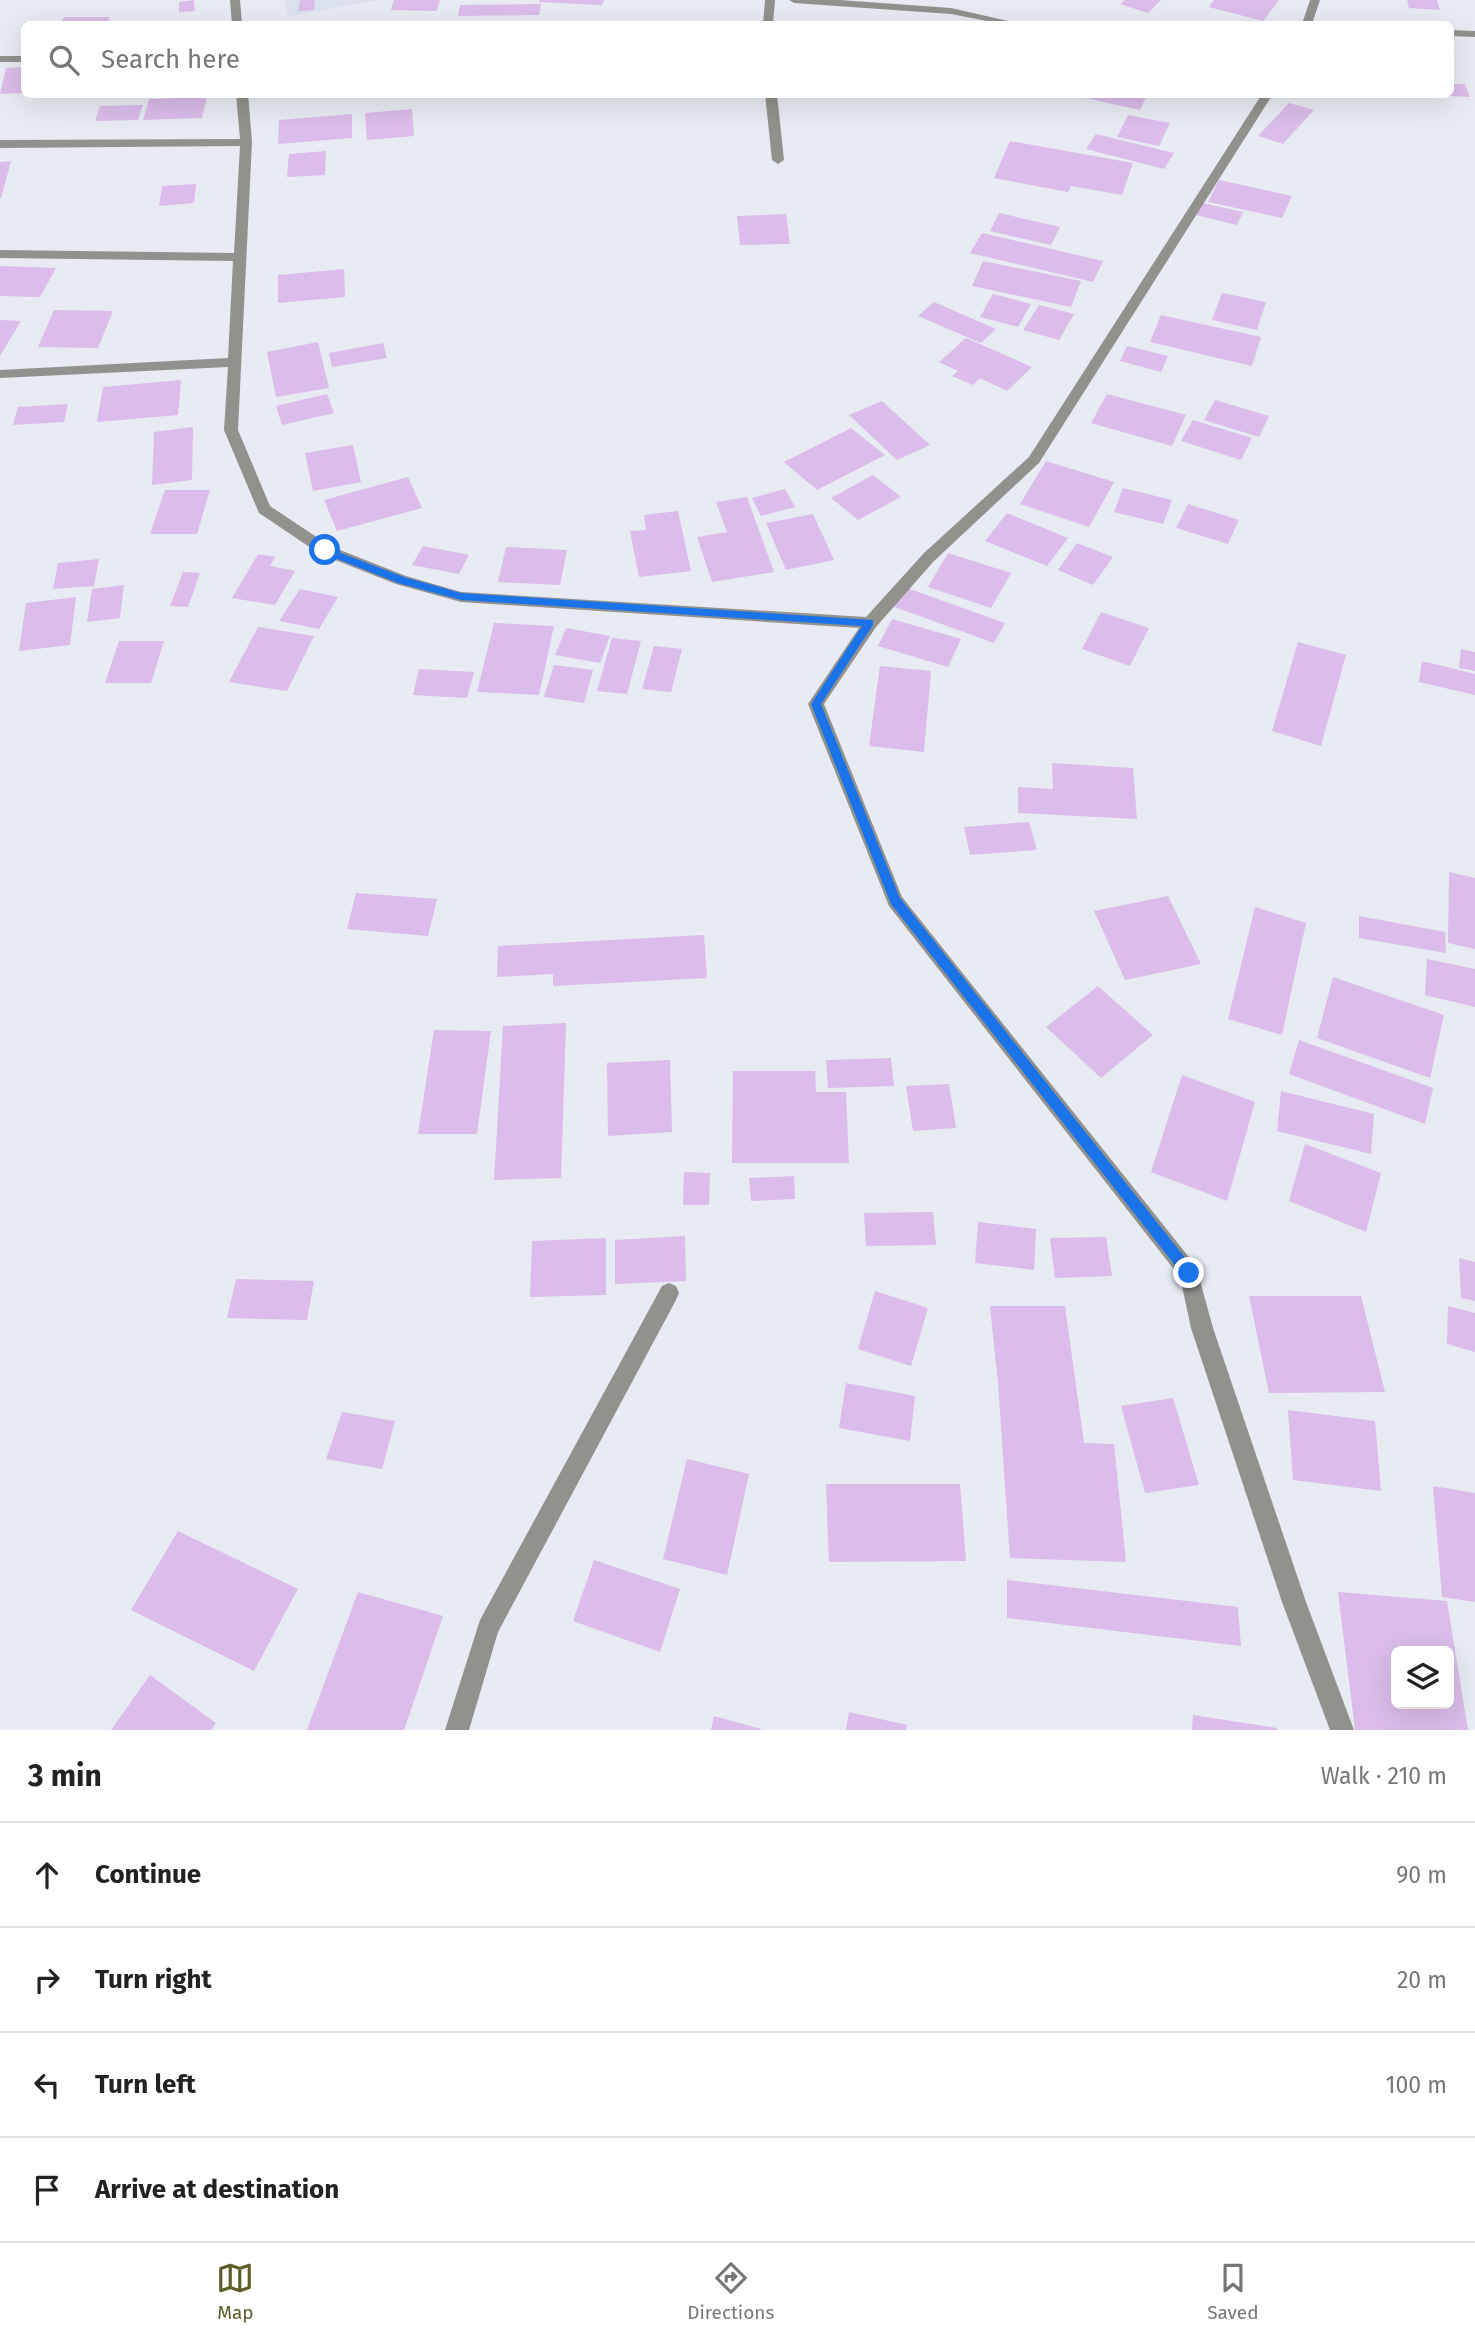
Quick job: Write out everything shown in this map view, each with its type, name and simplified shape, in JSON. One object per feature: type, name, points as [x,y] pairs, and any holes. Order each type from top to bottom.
[{"type":"street","points":[[235,0],[237,21]]},
{"type":"street","points":[[768,21],[770,0]]},
{"type":"street","points":[[794,0],[951,11],[1001,21]]},
{"type":"street","points":[[1308,21],[1315,0]]},
{"type":"street","points":[[1454,33],[1475,34]]},
{"type":"street","points":[[0,58],[21,58]]},
{"type":"street","points":[[242,98],[246,142],[231,430],[264,509],[325,550],[401,580],[461,597],[870,623]]},
{"type":"street","points":[[771,98],[778,160]]},
{"type":"street","points":[[1265,98],[1034,460],[929,557],[870,623],[816,704],[895,901],[1189,1273],[1202,1328],[1294,1602],[1342,1730]]},
{"type":"street","points":[[0,144],[246,142]]},
{"type":"street","points":[[0,254],[240,257]]},
{"type":"street","points":[[0,374],[234,362]]},
{"type":"street","points":[[457,1730],[488,1628],[669,1293]]},
{"type":"shaded area","points":[[284,0],[380,0],[288,16]]},
{"type":"building","points":[[194,0],[195,11],[179,12],[179,2]]},
{"type":"building","points":[[300,0],[315,0],[314,10],[298,11]]},
{"type":"building","points":[[394,0],[440,0],[436,11],[391,10]]},
{"type":"building","points":[[539,0],[604,0],[602,5]]},
{"type":"building","points":[[1125,0],[1161,0],[1148,13],[1120,4]]},
{"type":"building","points":[[1214,0],[1279,0],[1263,21],[1209,7]]},
{"type":"building","points":[[1407,0],[1437,0],[1440,10],[1409,8]]},
{"type":"building","points":[[541,4],[539,15],[458,16],[460,5]]},
{"type":"building","points":[[64,17],[110,17],[108,21],[62,21]]},
{"type":"building","points":[[21,67],[21,93],[0,94],[6,68]]},
{"type":"building","points":[[1454,84],[1465,84],[1470,97],[1454,96]]},
{"type":"building","points":[[207,98],[202,118],[143,120],[149,99]]},
{"type":"building","points":[[1085,98],[1146,98],[1140,110]]},
{"type":"building","points":[[1289,103],[1314,110],[1283,144],[1258,136]]},
{"type":"building","points":[[143,105],[138,120],[95,121],[100,106]]},
{"type":"building","points":[[412,109],[414,136],[367,140],[365,113]]},
{"type":"building","points":[[352,114],[352,138],[278,144],[279,120]]},
{"type":"building","points":[[1128,115],[1170,123],[1159,146],[1117,137]]},
{"type":"building","points":[[1096,134],[1174,153],[1164,169],[1086,149]]},
{"type":"building","points":[[1010,141],[1133,163],[1122,195],[1071,186],[1068,192],[994,178]]},
{"type":"building","points":[[326,151],[325,175],[287,177],[289,154]]},
{"type":"building","points":[[11,161],[1,198],[0,198],[0,162]]},
{"type":"building","points":[[1219,180],[1292,196],[1282,218],[1208,202]]},
{"type":"building","points":[[196,184],[194,203],[159,206],[162,186]]},
{"type":"building","points":[[1203,203],[1243,212],[1237,225],[1196,215]]},
{"type":"building","points":[[999,213],[1060,227],[1051,245],[990,231]]},
{"type":"building","points":[[786,214],[790,244],[740,245],[737,216]]},
{"type":"building","points":[[982,233],[1103,261],[1093,282],[970,253]]},
{"type":"building","points":[[983,261],[1081,281],[1071,307],[972,286]]},
{"type":"building","points":[[0,266],[56,268],[40,297],[0,296]]},
{"type":"building","points":[[344,269],[345,297],[278,303],[278,275]]},
{"type":"building","points":[[1222,293],[1266,302],[1257,330],[1212,320]]},
{"type":"building","points":[[993,294],[1031,304],[1018,327],[980,317]]},
{"type":"building","points":[[934,302],[996,329],[981,343],[918,316]]},
{"type":"building","points":[[1039,305],[1074,314],[1059,340],[1023,330]]},
{"type":"building","points":[[54,310],[113,311],[98,348],[38,347]]},
{"type":"building","points":[[1161,315],[1261,337],[1252,366],[1150,342]]},
{"type":"building","points":[[0,320],[21,321],[0,356]]},
{"type":"building","points":[[966,338],[1032,367],[1007,391],[980,378],[973,385],[952,376],[958,371],[939,362]]},
{"type":"building","points":[[318,342],[329,388],[276,397],[267,352]]},
{"type":"building","points":[[383,343],[387,358],[332,367],[329,353]]},
{"type":"building","points":[[1127,346],[1168,356],[1161,372],[1120,361]]},
{"type":"building","points":[[181,380],[178,415],[97,422],[103,387]]},
{"type":"building","points":[[327,394],[334,413],[282,425],[276,406]]},
{"type":"building","points":[[1107,394],[1186,415],[1172,446],[1091,423]]},
{"type":"building","points":[[1215,400],[1269,416],[1259,437],[1204,420]]},
{"type":"building","points":[[882,401],[930,445],[897,460],[849,415]]},
{"type":"building","points":[[68,404],[64,422],[13,425],[18,407]]},
{"type":"building","points":[[1193,420],[1252,438],[1241,460],[1181,441]]},
{"type":"building","points":[[193,427],[192,480],[152,485],[154,432]]},
{"type":"building","points":[[851,428],[885,455],[817,490],[784,462]]},
{"type":"building","points":[[353,445],[361,482],[313,491],[305,453]]},
{"type":"building","points":[[1046,461],[1114,482],[1089,527],[1020,504]]},
{"type":"building","points":[[873,475],[901,497],[858,520],[831,498]]},
{"type":"building","points":[[408,477],[422,508],[337,531],[324,500]]},
{"type":"building","points":[[1123,488],[1172,500],[1163,524],[1114,512]]},
{"type":"building","points":[[785,489],[795,507],[761,516],[752,498]]},
{"type":"building","points":[[165,490],[210,490],[197,534],[150,534]]},
{"type":"building","points":[[747,497],[774,572],[712,582],[697,537],[727,532],[716,502]]},
{"type":"building","points":[[1188,504],[1239,520],[1228,544],[1176,528]]},
{"type":"building","points":[[678,511],[691,571],[639,577],[630,531],[646,530],[644,515]]},
{"type":"building","points":[[1007,513],[1068,538],[1047,566],[985,541]]},
{"type":"building","points":[[813,514],[834,560],[786,570],[766,523]]},
{"type":"building","points":[[1077,543],[1113,557],[1093,585],[1058,570]]},
{"type":"building","points":[[423,546],[469,555],[459,574],[412,565]]},
{"type":"building","points":[[506,547],[567,550],[560,585],[498,582]]},
{"type":"building","points":[[948,553],[1011,573],[991,608],[928,587]]},
{"type":"building","points":[[258,554],[275,557],[270,566],[295,571],[275,605],[232,598]]},
{"type":"building","points":[[99,559],[94,586],[53,589],[58,563]]},
{"type":"building","points":[[183,572],[200,573],[188,607],[170,606]]},
{"type":"building","points":[[124,585],[120,618],[87,622],[92,589]]},
{"type":"building","points":[[904,587],[1005,623],[994,643],[892,606]]},
{"type":"building","points":[[300,589],[338,597],[319,629],[279,621]]},
{"type":"building","points":[[76,597],[70,645],[19,651],[26,603]]},
{"type":"building","points":[[1101,612],[1149,628],[1130,666],[1082,649]]},
{"type":"building","points":[[892,619],[961,639],[948,667],[878,646]]},
{"type":"building","points":[[494,623],[554,626],[539,695],[477,692]]},
{"type":"building","points":[[258,627],[314,636],[287,691],[229,682]]},
{"type":"building","points":[[566,628],[610,636],[600,663],[555,655]]},
{"type":"building","points":[[612,638],[641,641],[627,694],[597,691]]},
{"type":"building","points":[[119,641],[164,641],[151,683],[105,683]]},
{"type":"building","points":[[1298,642],[1346,655],[1321,746],[1272,731]]},
{"type":"building","points":[[654,646],[682,649],[671,692],[642,689]]},
{"type":"building","points":[[1461,649],[1475,652],[1475,671],[1459,668]]},
{"type":"building","points":[[1422,661],[1475,674],[1475,695],[1419,682]]},
{"type":"building","points":[[554,665],[593,670],[584,703],[544,697]]},
{"type":"building","points":[[880,666],[931,671],[924,752],[869,746]]},
{"type":"building","points":[[419,669],[474,672],[467,698],[413,695]]},
{"type":"building","points":[[1052,763],[1133,768],[1137,819],[1018,813],[1018,787],[1053,789]]},
{"type":"building","points":[[1029,822],[1037,850],[970,855],[964,827]]},
{"type":"building","points":[[1449,872],[1475,878],[1475,949],[1448,943]]},
{"type":"building","points":[[356,893],[437,899],[428,936],[347,929]]},
{"type":"building","points":[[1168,896],[1201,964],[1125,980],[1094,911]]},
{"type":"building","points":[[1255,907],[1306,923],[1282,1035],[1228,1019]]},
{"type":"building","points":[[1359,916],[1445,932],[1446,953],[1359,938]]},
{"type":"building","points":[[704,935],[707,978],[553,986],[553,974],[497,977],[498,946]]},
{"type":"building","points":[[1427,959],[1475,969],[1475,1007],[1425,995]]},
{"type":"building","points":[[1333,977],[1444,1015],[1430,1078],[1317,1038]]},
{"type":"building","points":[[1098,986],[1153,1035],[1101,1078],[1046,1027]]},
{"type":"building","points":[[566,1023],[561,1178],[494,1180],[503,1026]]},
{"type":"building","points":[[434,1030],[491,1031],[477,1134],[418,1134]]},
{"type":"building","points":[[1299,1040],[1433,1088],[1425,1124],[1289,1074]]},
{"type":"building","points":[[891,1058],[894,1086],[828,1088],[826,1060]]},
{"type":"building","points":[[670,1060],[672,1132],[608,1136],[607,1063]]},
{"type":"building","points":[[733,1071],[815,1071],[816,1092],[846,1092],[849,1163],[732,1163]]},
{"type":"building","points":[[1182,1075],[1255,1102],[1227,1201],[1151,1172]]},
{"type":"building","points":[[949,1084],[956,1128],[913,1131],[906,1086]]},
{"type":"building","points":[[1281,1091],[1374,1114],[1371,1154],[1277,1131]]},
{"type":"building","points":[[1305,1144],[1381,1173],[1366,1232],[1289,1201]]},
{"type":"building","points":[[684,1172],[710,1173],[709,1205],[683,1205]]},
{"type":"building","points":[[794,1176],[795,1199],[751,1201],[749,1178]]},
{"type":"building","points":[[933,1212],[936,1245],[866,1246],[864,1213]]},
{"type":"building","points":[[978,1222],[1036,1229],[1034,1270],[975,1263]]},
{"type":"building","points":[[685,1236],[686,1281],[615,1284],[615,1240]]},
{"type":"building","points":[[1106,1237],[1112,1276],[1055,1278],[1050,1238]]},
{"type":"building","points":[[606,1238],[606,1295],[530,1297],[532,1241]]},
{"type":"building","points":[[1459,1258],[1475,1262],[1475,1301],[1461,1298]]},
{"type":"building","points":[[236,1279],[314,1281],[307,1320],[227,1318]]},
{"type":"building","points":[[875,1291],[928,1308],[911,1366],[858,1349]]},
{"type":"building","points":[[1249,1296],[1361,1296],[1385,1392],[1269,1393]]},
{"type":"building","points":[[990,1306],[1065,1306],[1084,1443],[1114,1444],[1126,1562],[1010,1558]]},
{"type":"building","points":[[1448,1306],[1475,1313],[1475,1352],[1447,1344]]},
{"type":"building","points":[[846,1383],[915,1396],[910,1441],[839,1428]]},
{"type":"building","points":[[1173,1398],[1199,1485],[1145,1493],[1121,1406]]},
{"type":"building","points":[[1288,1410],[1375,1421],[1381,1491],[1293,1480]]},
{"type":"building","points":[[342,1412],[395,1421],[382,1469],[326,1459]]},
{"type":"building","points":[[687,1459],[749,1474],[727,1575],[663,1559]]},
{"type":"building","points":[[826,1484],[960,1484],[966,1561],[829,1562]]},
{"type":"building","points":[[1433,1486],[1475,1493],[1475,1602],[1442,1597]]},
{"type":"building","points":[[178,1531],[298,1589],[254,1671],[131,1610]]},
{"type":"building","points":[[594,1560],[680,1589],[660,1652],[573,1621]]},
{"type":"building","points":[[1007,1580],[1238,1607],[1241,1646],[1007,1618]]},
{"type":"building","points":[[358,1592],[443,1616],[404,1730],[307,1730]]},
{"type":"building","points":[[1338,1592],[1447,1601],[1468,1730],[1355,1730]]},
{"type":"building","points":[[150,1675],[216,1723],[211,1730],[111,1730]]},
{"type":"building","points":[[849,1712],[907,1725],[906,1730],[846,1730]]},
{"type":"building","points":[[1193,1715],[1277,1728],[1277,1730],[1192,1730]]},
{"type":"building","points":[[714,1716],[761,1729],[761,1730],[711,1730]]},
{"type":"route","points":[[325,550],[401,580],[461,597],[870,623],[816,704],[895,901],[1189,1273]]}]
